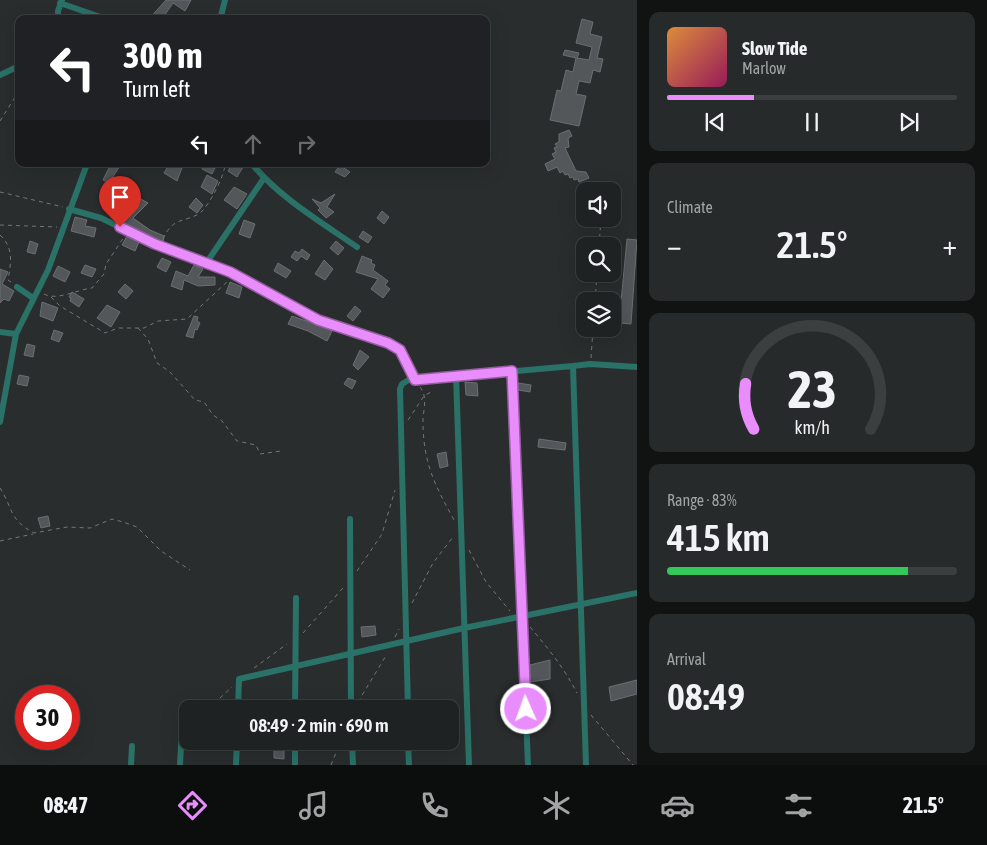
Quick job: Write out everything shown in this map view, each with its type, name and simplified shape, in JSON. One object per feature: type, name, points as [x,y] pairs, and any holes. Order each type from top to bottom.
[{"type":"street","points":[[221,15],[225,0]]},
{"type":"street","points":[[58,15],[61,1],[96,15]]},
{"type":"street","points":[[0,75],[15,68]]},
{"type":"street","points":[[0,422],[16,334],[48,270],[86,167]]},
{"type":"street","points":[[255,167],[264,178],[296,204],[357,247]]},
{"type":"street","points":[[207,262],[264,178]]},
{"type":"street","points":[[69,209],[102,218],[160,246],[207,262],[243,278],[318,320],[369,336],[400,350],[408,362],[412,378]]},
{"type":"street","points":[[17,287],[33,298]]},
{"type":"street","points":[[0,332],[16,334]]},
{"type":"street","points":[[408,700],[408,641],[400,389],[402,384],[412,378],[415,380],[590,364],[637,367]]},
{"type":"street","points":[[573,366],[586,765]]},
{"type":"street","points":[[512,371],[528,765]]},
{"type":"street","points":[[456,375],[469,765]]},
{"type":"street","points":[[350,518],[352,700]]},
{"type":"street","points":[[238,700],[239,679],[464,628],[637,593]]},
{"type":"street","points":[[296,598],[296,700]]},
{"type":"street","points":[[131,765],[132,746]]},
{"type":"street","points":[[180,765],[181,750]]},
{"type":"street","points":[[236,765],[237,750]]},
{"type":"street","points":[[294,765],[295,750]]},
{"type":"street","points":[[352,750],[353,765]]},
{"type":"street","points":[[408,750],[409,765]]},
{"type":"path","points":[[0,121],[15,97]]},
{"type":"path","points":[[160,246],[166,234],[180,219],[198,214],[205,209],[222,177],[224,167]]},
{"type":"path","points":[[0,192],[54,203],[69,209]]},
{"type":"path","points":[[0,225],[63,229]]},
{"type":"path","points":[[51,297],[57,297],[73,290],[92,288],[104,274],[106,264],[128,230]]},
{"type":"path","points":[[0,235],[10,247],[12,253],[8,280],[17,287]]},
{"type":"path","points":[[37,290],[51,297],[60,306],[105,333],[118,328],[144,328],[158,321],[174,318],[181,321],[187,319],[223,288],[225,282],[234,277],[243,278]]},
{"type":"path","points":[[138,327],[148,339],[157,363],[184,386],[195,400],[204,402],[213,416],[222,421],[237,441],[256,445],[260,454],[281,451]]},
{"type":"path","points":[[590,364],[592,337]]},
{"type":"path","points":[[406,426],[412,411],[424,396],[431,392]]},
{"type":"path","points":[[253,668],[296,639],[319,617],[360,568],[382,534],[396,485]]},
{"type":"path","points":[[0,488],[11,514],[21,526],[34,533]]},
{"type":"path","points":[[0,541],[67,527],[90,528],[112,519],[137,527],[161,551],[190,570]]},
{"type":"path","points":[[217,700],[239,679]]},
{"type":"path","points":[[331,765],[337,750]]},
{"type":"building","points":[[166,0],[191,0],[185,11],[173,3],[165,15],[153,15]]},
{"type":"building","points":[[582,19],[593,22],[590,34],[602,37],[597,58],[603,59],[600,72],[593,70],[590,83],[579,81],[576,94],[586,96],[579,126],[550,120],[557,90],[561,91],[566,70],[573,72],[576,58],[563,55],[565,50],[579,53],[577,58],[589,60],[592,47],[576,43]]},
{"type":"building","points":[[569,130],[572,136],[568,138],[569,147],[565,148],[576,171],[586,172],[589,178],[579,182],[578,179],[570,178],[568,174],[565,175],[563,171],[560,173],[557,167],[548,171],[545,164],[555,159],[552,154],[556,152],[554,148],[557,147],[555,144],[559,142],[559,134]]},
{"type":"building","points":[[110,167],[119,167],[109,183],[103,180]]},
{"type":"building","points":[[165,167],[182,167],[177,181],[164,173],[167,168]]},
{"type":"building","points":[[203,167],[216,167],[212,174],[202,169]]},
{"type":"building","points":[[230,167],[243,167],[237,177],[228,171]]},
{"type":"building","points":[[339,167],[343,167],[350,172],[345,177],[335,172]]},
{"type":"building","points":[[207,175],[218,181],[212,194],[201,187]]},
{"type":"building","points":[[234,187],[247,194],[237,209],[224,200]]},
{"type":"building","points":[[335,194],[327,207],[334,212],[326,218],[318,210],[320,208],[312,199],[321,203]]},
{"type":"building","points":[[139,198],[148,203],[133,218],[150,230],[164,236],[163,242],[122,223]]},
{"type":"building","points":[[196,198],[203,205],[197,213],[189,207]]},
{"type":"building","points":[[382,211],[389,217],[384,224],[377,218]]},
{"type":"building","points":[[75,217],[87,220],[85,226],[96,228],[94,237],[71,231]]},
{"type":"building","points":[[244,220],[255,224],[250,238],[239,234]]},
{"type":"building","points":[[363,231],[372,237],[368,243],[359,237]]},
{"type":"building","points":[[127,236],[139,242],[135,251],[122,245]]},
{"type":"building","points":[[627,239],[637,240],[631,324],[621,323],[621,302]]},
{"type":"building","points":[[30,241],[38,244],[35,254],[27,252]]},
{"type":"building","points":[[336,241],[344,248],[338,255],[330,248]]},
{"type":"building","points":[[302,249],[310,255],[307,260],[301,256],[297,261],[291,257],[295,251],[299,253]]},
{"type":"building","points":[[362,256],[372,260],[371,263],[375,265],[373,270],[388,281],[385,285],[390,289],[383,298],[371,289],[378,279],[356,272]]},
{"type":"building","points":[[162,258],[171,262],[166,272],[157,267]]},
{"type":"building","points":[[324,260],[333,269],[325,280],[315,274]]},
{"type":"building","points":[[278,263],[291,271],[286,278],[274,271]]},
{"type":"building","points":[[85,265],[96,269],[92,277],[81,273]]},
{"type":"building","points":[[194,265],[203,269],[198,277],[215,277],[215,285],[198,286],[184,280],[182,290],[171,286],[176,271],[188,276]]},
{"type":"building","points":[[58,266],[70,272],[65,282],[53,276]]},
{"type":"building","points":[[0,269],[8,272],[2,284],[14,291],[9,301],[4,299],[0,303]]},
{"type":"building","points":[[230,282],[242,287],[239,298],[226,293]]},
{"type":"building","points":[[125,284],[133,291],[126,299],[118,292]]},
{"type":"building","points":[[72,292],[84,299],[79,307],[70,301],[71,298],[69,297]]},
{"type":"building","points":[[42,302],[58,308],[53,321],[40,316]]},
{"type":"building","points":[[107,305],[120,312],[111,327],[97,318]]},
{"type":"building","points":[[355,306],[361,311],[353,321],[347,316]]},
{"type":"building","points":[[194,316],[198,317],[197,321],[200,323],[197,330],[195,329],[193,338],[186,336]]},
{"type":"building","points":[[292,316],[332,331],[327,341],[308,331],[288,324]]},
{"type":"building","points":[[54,330],[63,333],[59,342],[51,339]]},
{"type":"building","points":[[27,344],[35,346],[33,357],[24,355]]},
{"type":"building","points":[[360,350],[369,357],[358,370],[353,365]]},
{"type":"building","points":[[19,375],[29,377],[27,386],[17,384]]},
{"type":"building","points":[[348,378],[356,381],[352,389],[344,384]]},
{"type":"building","points":[[465,382],[477,383],[478,396],[466,395]]},
{"type":"building","points":[[518,383],[531,385],[530,392],[518,390]]},
{"type":"building","points":[[539,439],[566,443],[565,450],[538,447]]},
{"type":"building","points":[[446,452],[448,466],[440,468],[437,454]]},
{"type":"building","points":[[48,516],[50,526],[41,528],[38,518]]},
{"type":"building","points":[[375,626],[376,635],[362,637],[361,627]]},
{"type":"building","points":[[550,660],[550,679],[530,682],[530,665]]},
{"type":"building","points":[[637,680],[637,694],[611,701],[609,687]]},
{"type":"building","points":[[274,750],[284,750],[284,759],[274,758]]},
{"type":"route","points":[[120,227],[155,244],[230,272],[318,320],[388,343],[400,350],[408,362],[412,378],[415,380],[512,371],[526,709]]}]
